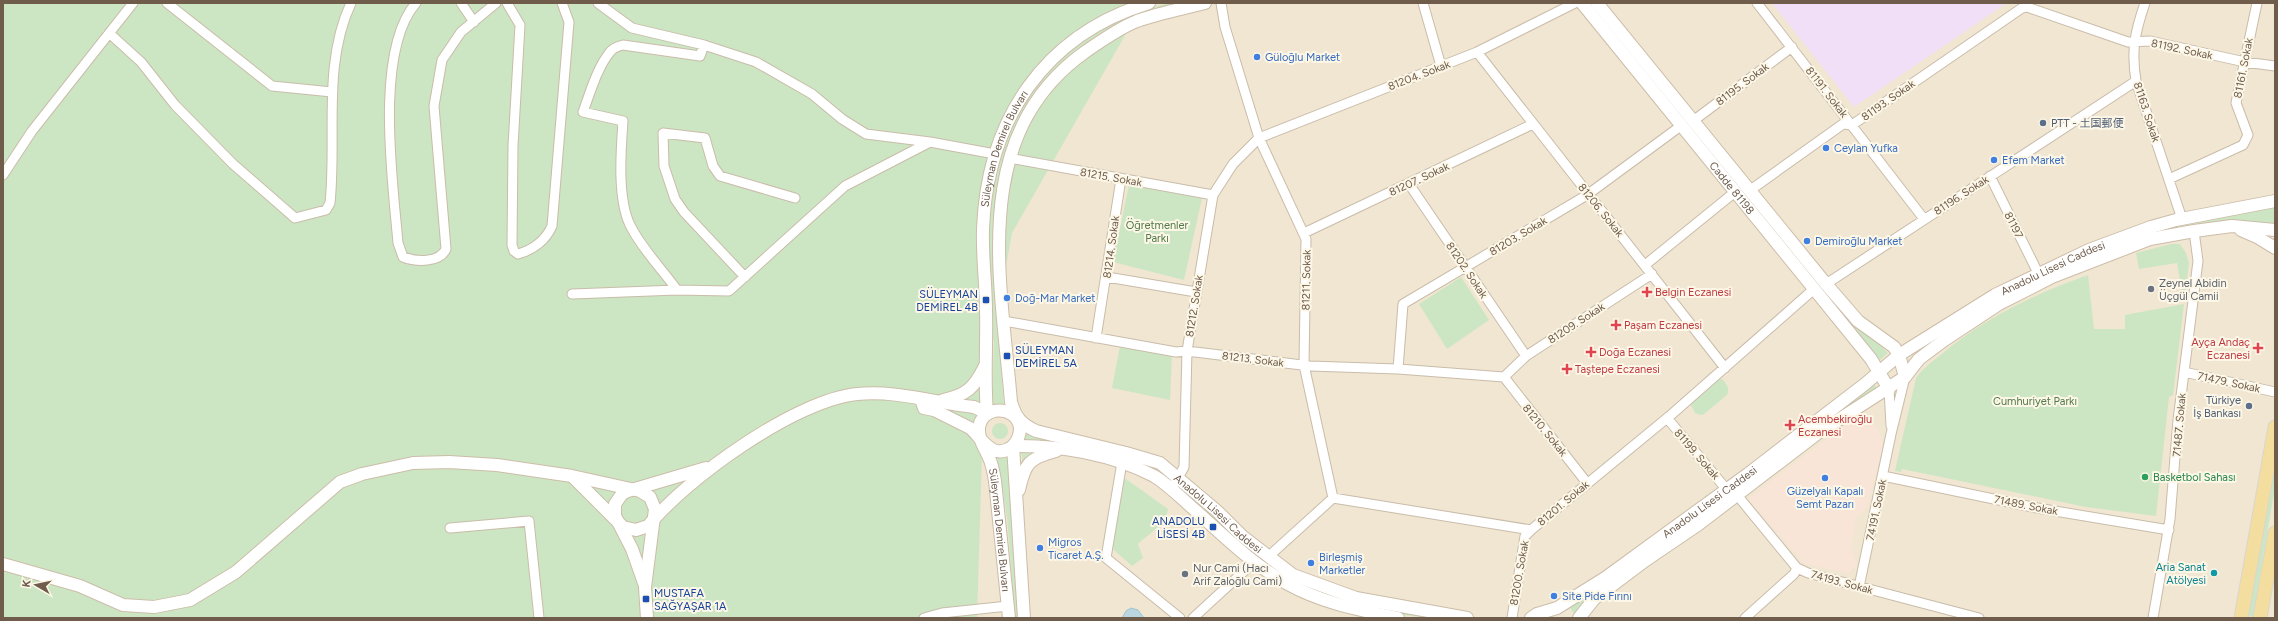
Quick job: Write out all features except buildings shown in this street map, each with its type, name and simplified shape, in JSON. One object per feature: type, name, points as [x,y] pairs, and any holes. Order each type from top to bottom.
[{"type":"main road","name":"Süleyman Demirel Bulvarı","points":[[987,413],[987,326],[983,229],[989,179],[995,154],[1012,110],[1035,76],[1055,55],[1096,25],[1149,3]]},
{"type":"main road","name":"Süleyman Demirel Bulvarı","points":[[1017,419],[1010,402],[998,230],[1009,158],[1025,118],[1048,85],[1067,65],[1102,40],[1137,21],[1205,3]]},
{"type":"main road","name":"Cadde 81198","points":[[1582,3],[1749,191],[1826,284],[1858,320],[1894,347],[1899,355]]},
{"type":"main road","name":"Cadde 81198","points":[[1597,3],[1688,123],[1735,192],[1871,359],[1889,389]]},
{"type":"main road","name":"Anadolu Lisesi Caddesi","points":[[1578,618],[1594,599],[1732,493],[1880,373],[1899,355],[1995,295],[2038,273],[2109,242],[2151,227],[2219,211],[2275,201]]},
{"type":"main road","points":[[2232,226],[2257,237],[2275,248]]},
{"type":"main road","name":"Anadolu Lisesi Caddesi","points":[[1531,618],[1536,614],[1557,608],[1605,578],[1732,493],[1818,433],[1871,398],[1889,389],[1906,377],[1919,359],[1943,340],[2014,296],[2052,277],[2123,248],[2150,239],[2232,226],[2275,230]]},
{"type":"main road","points":[[1899,355],[1906,377]]},
{"type":"main road","points":[[936,402],[958,397],[975,385],[986,363]]},
{"type":"main road","points":[[572,476],[618,522],[629,530],[636,530],[648,526],[652,520],[709,468],[775,426],[808,408],[834,397],[881,394],[920,398],[936,402],[974,407],[987,413]]},
{"type":"main road","points":[[920,398],[924,408],[934,410],[970,428],[983,443],[994,450],[1007,450],[1013,446],[1020,430],[1017,419],[1006,411],[993,410],[987,413],[979,424],[980,437],[983,443]]},
{"type":"main road","name":"Anadolu Lisesi Caddesi","points":[[1017,419],[1024,426],[1036,431],[1160,463],[1268,557],[1293,575],[1332,590],[1383,603],[1467,618]]},
{"type":"main road","points":[[2241,618],[2275,427]]},
{"type":"main road","name":"Süleyman Demirel Bulvarı","points":[[983,443],[991,462],[995,481],[1009,618]]},
{"type":"main road","name":"Süleyman Demirel Bulvarı","points":[[1013,446],[1024,618]]},
{"type":"main road","name":"Anadolu Lisesi Caddesi","points":[[1013,446],[1063,449],[1122,462],[1154,476],[1171,489],[1254,562],[1288,585],[1354,613],[1398,618]]},
{"type":"main road","points":[[1016,504],[1023,472],[1031,460],[1063,449]]},
{"type":"main road","points":[[3,564],[80,586],[123,605],[154,607],[190,600],[236,572],[340,482],[362,474],[413,463],[449,462],[497,465],[572,476],[646,493],[650,497],[655,508],[652,520],[645,587],[647,618]]},
{"type":"main road","points":[[645,587],[632,549],[618,522],[614,510],[615,504],[622,494],[709,468]]},
{"type":"main road","points":[[2260,618],[2275,533]]},
{"type":"main road","points":[[1547,618],[1557,608],[1568,608],[1578,618]]},
{"type":"street","points":[[3,175],[32,131],[133,3]]},
{"type":"street","points":[[167,3],[272,86],[332,92]]},
{"type":"street","points":[[109,33],[141,62],[175,105],[233,164],[295,218],[326,210],[330,202],[332,92],[338,45],[344,17],[351,3]]},
{"type":"street","points":[[416,3],[408,12],[392,63],[390,133],[398,243],[403,257],[411,260],[438,258],[443,255],[446,249],[434,106],[442,60],[461,32],[496,3]]},
{"type":"street","points":[[460,3],[474,22]]},
{"type":"street","points":[[507,3],[520,25],[511,209],[512,245],[514,251],[518,254],[528,252],[548,235],[552,226],[569,22],[562,3]]},
{"type":"street","points":[[598,3],[632,28],[704,45],[756,62],[812,94],[842,119],[866,134],[930,142],[995,154]]},
{"type":"street","name":"81211. Sokak","points":[[1220,3],[1225,27],[1259,138],[1306,239],[1304,365],[1334,498]]},
{"type":"street","points":[[1423,3],[1441,66]]},
{"type":"street","name":"81204. Sokak","points":[[1259,138],[1477,52],[1575,3]]},
{"type":"street","name":"81191. Sokak","points":[[1757,3],[1924,219]]},
{"type":"street","name":"81163. Sokak","points":[[2145,3],[2135,34],[2132,60],[2136,81],[2182,219]]},
{"type":"street","name":"81161. Sokak","points":[[2169,179],[2243,145],[2248,135],[2236,104],[2256,3]]},
{"type":"street","name":"81192. Sokak","points":[[2027,4],[2128,42],[2150,41],[2245,62],[2275,66]]},
{"type":"street","name":"81193. Sokak","points":[[1749,191],[1843,124],[1852,125],[2027,4]]},
{"type":"street","points":[[677,290],[629,224],[623,196],[621,164],[622,121],[583,112],[602,66],[610,51],[616,47],[623,45],[700,56],[704,45]]},
{"type":"street","name":"81195. Sokak","points":[[1688,123],[1792,47]]},
{"type":"street","name":"81206. Sokak","points":[[1477,52],[1534,124],[1587,195],[1645,265],[1724,368]]},
{"type":"street","name":"81196. Sokak","points":[[1826,284],[2136,81]]},
{"type":"street","name":"81203. Sokak","points":[[1398,369],[1403,304],[1587,195],[1688,123]]},
{"type":"street","name":"81207. Sokak","points":[[1304,233],[1534,124]]},
{"type":"street","points":[[745,277],[684,212],[675,199],[664,166],[663,133],[705,138],[713,166],[720,176],[795,198]]},
{"type":"street","name":"81212. Sokak","points":[[1171,489],[1184,466],[1187,351],[1213,195],[1233,164],[1259,138]]},
{"type":"street","points":[[572,294],[677,290],[729,291],[845,186],[930,142]]},
{"type":"street","name":"81215. Sokak","points":[[1009,158],[1213,195]]},
{"type":"street","name":"81197","points":[[1990,176],[2038,273]]},
{"type":"street","name":"81214. Sokak","points":[[1096,338],[1107,277],[1121,179]]},
{"type":"street","name":"81202. Sokak","points":[[1409,184],[1526,356]]},
{"type":"street","points":[[1645,265],[1735,192]]},
{"type":"street","name":"71487. Sokak","points":[[2153,618],[2169,530],[2184,372],[2198,261],[2194,231]]},
{"type":"street","name":"81209. Sokak","points":[[1504,377],[1526,356],[1652,274]]},
{"type":"street","points":[[1107,277],[1196,292]]},
{"type":"street","name":"81201. Sokak","points":[[1334,498],[1531,530],[1667,418],[1814,289]]},
{"type":"street","name":"81213. Sokak","points":[[1004,321],[1176,352],[1187,351],[1304,365],[1398,369],[1504,377]]},
{"type":"street","name":"71479. Sokak","points":[[2184,372],[2275,392]]},
{"type":"street","name":"81210. Sokak","points":[[1504,377],[1538,423],[1588,483]]},
{"type":"street","points":[[1891,434],[1906,377]]},
{"type":"street","points":[[1889,389],[1891,434]]},
{"type":"street","name":"81199. Sokak","points":[[1667,418],[1732,493]]},
{"type":"street","name":"74191. Sokak","points":[[1859,587],[1884,476],[1891,434]]},
{"type":"street","points":[[1122,462],[1106,558],[1180,618]]},
{"type":"street","name":"71489. Sokak","points":[[1884,476],[2037,508],[2169,530]]},
{"type":"street","name":"74193. Sokak","points":[[1732,493],[1797,568],[1808,573],[1979,618]]},
{"type":"street","points":[[1268,557],[1334,498]]},
{"type":"street","points":[[450,528],[529,521],[539,618]]},
{"type":"street","name":"81200. Sokak","points":[[1512,618],[1525,536],[1531,530]]},
{"type":"street","points":[[1193,618],[1254,562]]},
{"type":"street","points":[[1745,618],[1794,574],[1797,568]]},
{"type":"street","points":[[924,618],[942,613],[1008,606]]},
{"type":"street","points":[[1939,618],[1941,608]]},
{"type":"shaded area","points":[[140,3],[2275,3],[2275,618],[224,618]]},
{"type":"shaded area","points":[[1772,3],[2000,3],[2004,5],[1854,107]]},
{"type":"shaded area","name":"Güzelyalı Kapalı Semt Pazarı","points":[[1864,420],[1876,427],[1882,439],[1882,450],[1867,507],[1855,518],[1851,551],[1857,565],[1848,573],[1805,564],[1748,499],[1849,422]]},
{"type":"green space","points":[[3,3],[1144,3],[1140,11],[1169,3],[1190,3],[1135,18],[1012,233],[997,316],[1004,407],[992,405],[994,337],[984,389],[977,618],[3,618]]},
{"type":"green space","points":[[1590,3],[1593,3],[1839,308],[1888,353],[1880,360]]},
{"type":"green space","name":"Öğretmenler Parkı","points":[[1129,185],[1202,198],[1184,280],[1113,262]]},
{"type":"green space","points":[[2275,207],[2275,224],[2153,233],[1940,339],[1909,362],[1908,360],[1970,315],[2153,232]]},
{"type":"green space","name":"Cumhuriyet Parkı","points":[[2171,244],[2180,244],[2186,253],[2189,263],[2173,395],[2169,397],[2156,516],[2086,507],[1902,469],[1901,472],[1895,471],[1916,378],[1932,362],[1976,328],[2049,290],[2088,275],[2094,329],[2125,329],[2125,315],[2184,304],[2177,263],[2139,269],[2136,253]]},
{"type":"green space","points":[[1461,277],[1489,320],[1447,349],[1419,304]]},
{"type":"green space","points":[[1120,346],[1172,354],[1170,400],[1112,388]]},
{"type":"green space","points":[[1718,379],[1722,379],[1727,385],[1727,395],[1704,414],[1701,415],[1695,413],[1691,405],[1693,400]]},
{"type":"green space","points":[[1874,384],[1877,389],[1595,593],[1574,614],[1569,606]]},
{"type":"green space","points":[[1000,423],[1006,425],[1008,431],[1006,437],[1000,439],[994,437],[992,431],[994,425]]},
{"type":"green space","points":[[1023,429],[1149,465],[1172,478],[1170,481],[1053,443],[1023,441]]},
{"type":"green space","points":[[1021,451],[1035,452],[1023,464]]},
{"type":"green space","points":[[997,457],[1008,457],[1018,618],[1015,618],[1007,517]]},
{"type":"green space","points":[[2275,463],[2275,487],[2253,617],[2248,616]]},
{"type":"green space","points":[[1126,479],[1168,509],[1167,515],[1161,524],[1138,544],[1143,558],[1132,566],[1114,550],[1111,542],[1122,481]]},
{"type":"green space","points":[[1182,486],[1248,547],[1284,573],[1303,584],[1337,599],[1383,609],[1443,618],[1395,614],[1370,609],[1346,602],[1321,594],[1298,584],[1257,559],[1237,543],[1179,490]]},
{"type":"water","points":[[1131,608],[1138,610],[1144,618],[1122,618],[1126,611]]},
{"type":"place","name":"Güloğlu Market","points":[[1257,57]]},
{"type":"place","name":"PTT - 土国郵便","points":[[2043,123]]},
{"type":"place","name":"Ceylan Yufka","points":[[1826,148]]},
{"type":"place","name":"Efem Market","points":[[1994,160]]},
{"type":"place","name":"Demiroğlu Market","points":[[1807,241]]},
{"type":"place","name":"Zeynel Abidin Üçgül Camii","points":[[2151,289]]},
{"type":"place","name":"Belgin Eczanesi","points":[[1647,292]]},
{"type":"place","name":"Doğ-Mar Market","points":[[1007,298]]},
{"type":"place","name":"SÜLEYMAN DEMİREL 4B","points":[[986,300]]},
{"type":"place","name":"Paşam Eczanesi","points":[[1616,325]]},
{"type":"place","name":"Ayça Andaç Eczanesi","points":[[2258,348]]},
{"type":"place","name":"Doğa Eczanesi","points":[[1591,352]]},
{"type":"place","name":"SÜLEYMAN DEMİREL 5A","points":[[1007,356]]},
{"type":"place","name":"Taştepe Eczanesi","points":[[1567,369]]},
{"type":"place","name":"Türkiye İş Bankası","points":[[2249,406]]},
{"type":"place","name":"Acembekiroğlu Eczanesi","points":[[1790,425]]},
{"type":"place","name":"Basketbol Sahası","points":[[2145,477]]},
{"type":"place","name":"Güzelyalı Kapalı Semt Pazarı","points":[[1825,478]]},
{"type":"place","name":"ANADOLU LİSESİ 4B","points":[[1213,527]]},
{"type":"place","name":"Migros Ticaret A.Ş.","points":[[1040,548]]},
{"type":"place","name":"Birleşmiş Marketler","points":[[1311,563]]},
{"type":"place","name":"Aria Sanat Atölyesi","points":[[2214,573]]},
{"type":"place","name":"Nur Cami (Hacı Arif Zaloğlu Cami)","points":[[1185,574]]},
{"type":"place","name":"Site Pide Fırını","points":[[1554,596]]},
{"type":"place","name":"MUSTAFA SAĞYAŞAR 1A","points":[[646,599]]}]
